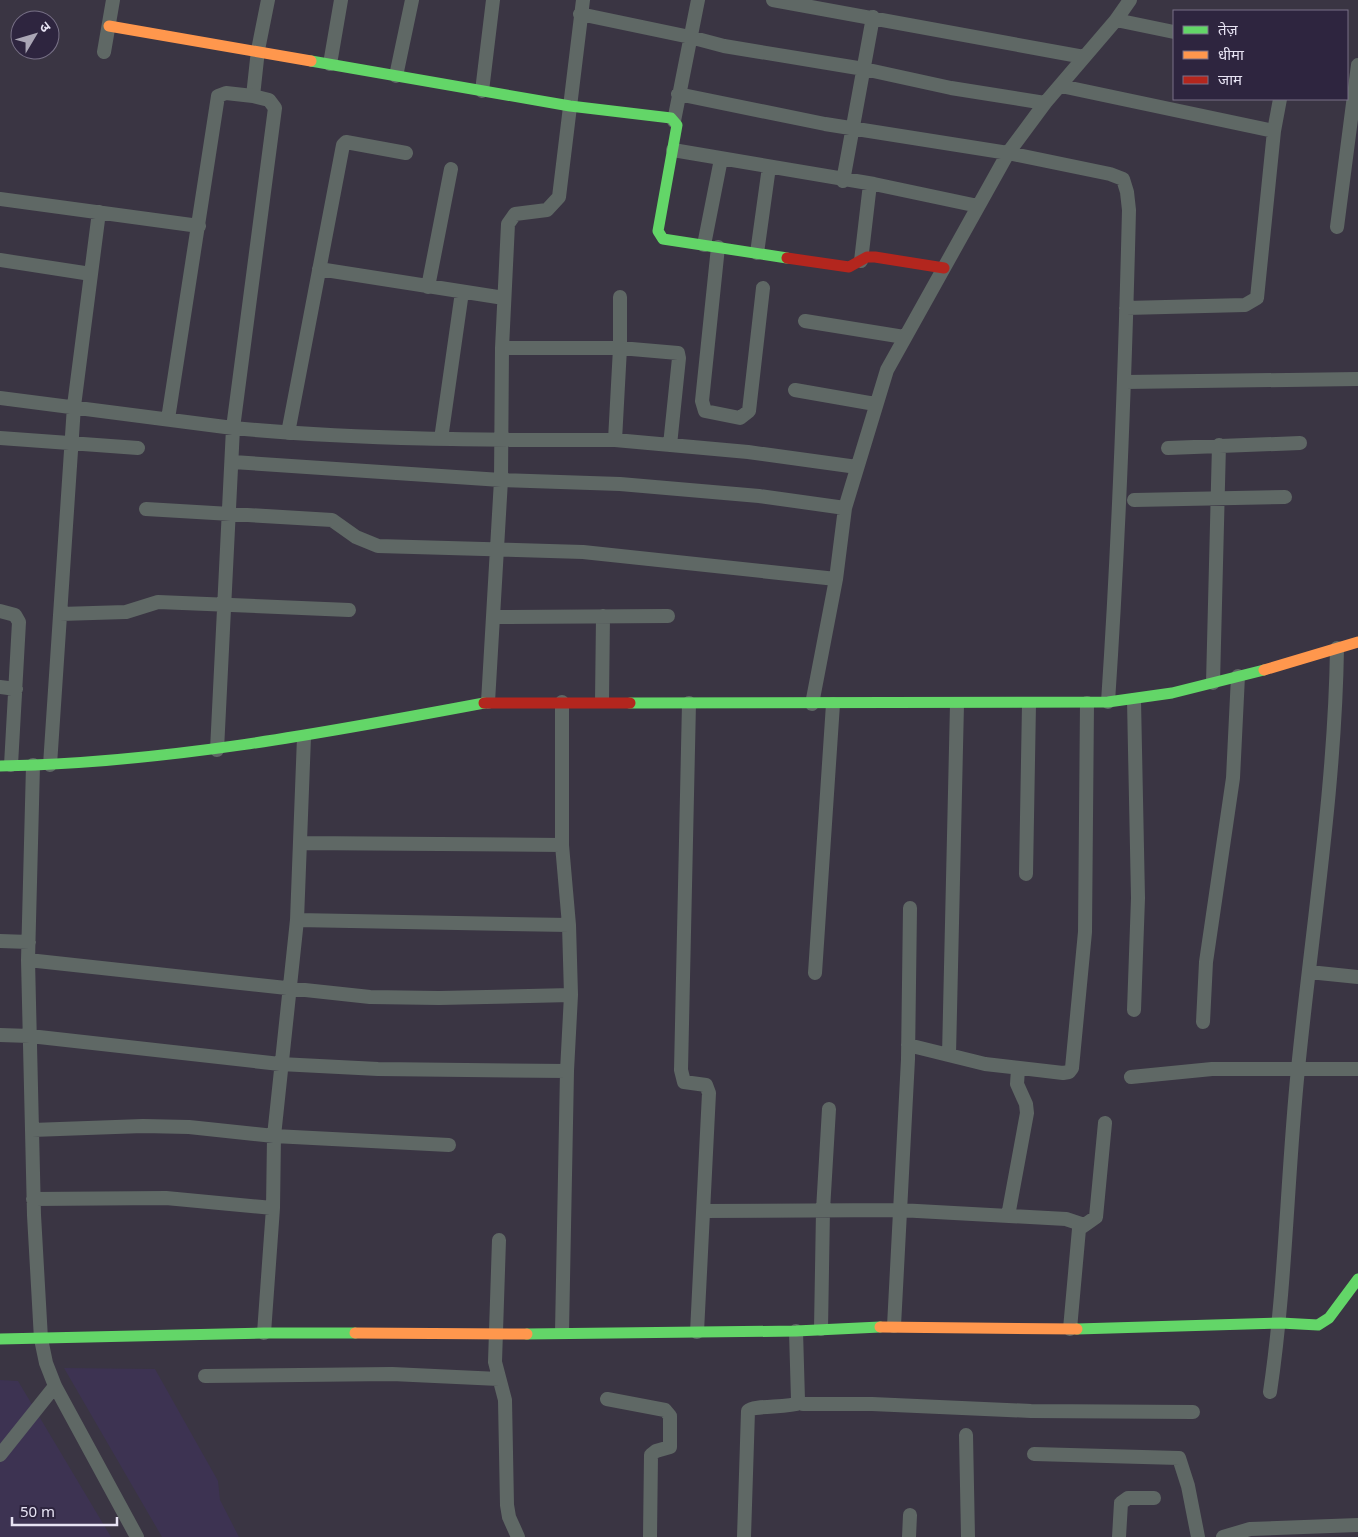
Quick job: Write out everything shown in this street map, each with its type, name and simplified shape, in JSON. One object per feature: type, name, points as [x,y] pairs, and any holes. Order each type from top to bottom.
[{"type":"street","points":[[104,52],[113,0]]},
{"type":"street","points":[[252,96],[258,50],[268,0]]},
{"type":"street","points":[[330,64],[340,0]]},
{"type":"street","points":[[396,76],[412,0]]},
{"type":"street","points":[[482,91],[494,0]]},
{"type":"street","points":[[488,702],[501,480],[502,348],[508,224],[515,214],[547,210],[560,198],[583,0]]},
{"type":"street","points":[[674,121],[698,0]]},
{"type":"street","points":[[773,0],[1084,57]]},
{"type":"street","points":[[812,704],[836,579],[845,508],[875,404],[887,370],[1008,154],[1045,103],[1116,20],[1130,0]]},
{"type":"street","points":[[580,14],[724,46],[864,69],[951,88],[1045,103]]},
{"type":"street","points":[[843,181],[873,17]]},
{"type":"street","points":[[1116,20],[1173,32]]},
{"type":"street","points":[[110,26],[258,50],[570,106],[666,117],[677,125],[659,236],[663,239],[849,268],[861,261],[875,257],[944,268]]},
{"type":"street","points":[[1337,228],[1358,65]]},
{"type":"street","points":[[1061,86],[1274,130]]},
{"type":"street","points":[[168,419],[218,96],[226,92],[270,100],[275,108],[233,428],[233,462],[217,750]]},
{"type":"street","points":[[678,94],[853,128],[1008,154],[1110,174],[1123,179],[1129,210],[1125,382],[1120,525],[1108,702]]},
{"type":"street","points":[[1126,308],[1245,305],[1254,302],[1257,298],[1274,130],[1280,100]]},
{"type":"street","points":[[288,433],[343,145],[346,142],[406,153]]},
{"type":"street","points":[[673,150],[843,181],[870,184],[978,206]]},
{"type":"street","points":[[721,159],[711,246],[702,401],[705,411],[740,418],[749,411],[763,288]]},
{"type":"street","points":[[756,253],[769,167]]},
{"type":"street","points":[[428,287],[451,169]]},
{"type":"street","points":[[861,261],[870,184]]},
{"type":"street","points":[[0,199],[199,226]]},
{"type":"street","points":[[50,765],[74,406],[100,212]]},
{"type":"street","points":[[0,260],[91,274]]},
{"type":"street","points":[[319,269],[504,298]]},
{"type":"street","points":[[441,439],[462,292]]},
{"type":"street","points":[[615,440],[620,348],[620,297]]},
{"type":"street","points":[[805,321],[904,337]]},
{"type":"street","points":[[502,348],[620,348],[676,352],[679,355],[670,445]]},
{"type":"street","points":[[1125,382],[1358,379]]},
{"type":"street","points":[[795,390],[875,404]]},
{"type":"street","points":[[0,398],[74,406],[233,428],[288,433],[441,439],[615,440],[857,467]]},
{"type":"street","points":[[0,438],[138,448]]},
{"type":"street","points":[[1168,448],[1300,443]]},
{"type":"street","points":[[1213,682],[1220,445]]},
{"type":"street","points":[[233,462],[501,480],[620,484],[759,496],[845,508]]},
{"type":"street","points":[[1134,500],[1285,497]]},
{"type":"street","points":[[146,509],[332,520],[356,537],[378,546],[583,552],[836,579]]},
{"type":"street","points":[[60,614],[126,612],[158,602],[349,610]]},
{"type":"street","points":[[0,611],[16,615],[19,622],[16,689],[5,765],[50,765],[217,750],[304,737],[488,702],[1029,704],[1134,700],[1238,676],[1358,642]]},
{"type":"street","points":[[602,701],[603,616]]},
{"type":"street","points":[[493,617],[668,616]]},
{"type":"street","points":[[1270,1392],[1280,1323],[1298,1070],[1332,770],[1337,648]]},
{"type":"street","points":[[1203,1022],[1206,962],[1233,778],[1238,676]]},
{"type":"street","points":[[0,687],[16,689]]},
{"type":"street","points":[[1134,700],[1138,898],[1134,1010]]},
{"type":"street","points":[[562,702],[562,845],[569,925],[570,995],[562,1332]]},
{"type":"street","points":[[689,703],[681,1070],[684,1082],[706,1084],[709,1089],[697,1332]]},
{"type":"street","points":[[908,1045],[984,1064],[1018,1069],[1063,1073],[1069,1072],[1072,1068],[1085,932],[1087,703]]},
{"type":"street","points":[[815,973],[833,704]]},
{"type":"street","points":[[949,1055],[957,704]]},
{"type":"street","points":[[1026,874],[1029,704]]},
{"type":"street","points":[[264,1333],[273,1208],[274,1136],[280,1064],[297,920],[304,737]]},
{"type":"street","points":[[33,765],[28,960],[33,1199],[41,1339],[46,1363],[55,1386],[138,1537]]},
{"type":"street","points":[[300,843],[562,845]]},
{"type":"street","points":[[894,1326],[908,1045],[910,908]]},
{"type":"street","points":[[297,920],[569,925]]},
{"type":"street","points":[[0,941],[29,942]]},
{"type":"street","points":[[28,960],[370,997],[570,995]]},
{"type":"street","points":[[1309,972],[1358,978]]},
{"type":"street","points":[[0,1035],[30,1036],[280,1064],[378,1070],[567,1071]]},
{"type":"street","points":[[1008,1216],[1027,1114],[1026,1104],[1016,1084],[1018,1069]]},
{"type":"street","points":[[1131,1077],[1212,1069],[1358,1069]]},
{"type":"street","points":[[821,1329],[823,1210],[829,1109]]},
{"type":"street","points":[[1070,1329],[1079,1228],[1096,1217],[1105,1124]]},
{"type":"street","points":[[32,1130],[143,1126],[189,1127],[274,1136],[449,1145]]},
{"type":"street","points":[[33,1199],[166,1198],[273,1208]]},
{"type":"street","points":[[704,1211],[899,1210],[1066,1219],[1084,1224]]},
{"type":"street","points":[[499,1240],[495,1334],[496,1368],[506,1400],[507,1505],[509,1517],[518,1537]]},
{"type":"street","points":[[0,1338],[41,1339],[264,1333],[495,1334],[796,1331],[894,1326],[1070,1329],[1322,1323],[1358,1279]]},
{"type":"street","points":[[796,1331],[798,1400],[800,1403]]},
{"type":"street","points":[[205,1376],[392,1374],[499,1379]]},
{"type":"street","points":[[0,1455],[55,1386]]},
{"type":"street","points":[[607,1399],[665,1410],[670,1416],[670,1447],[656,1451],[651,1455],[650,1537]]},
{"type":"street","points":[[744,1537],[748,1411],[754,1407],[786,1408],[800,1403],[1031,1411],[1193,1412]]},
{"type":"street","points":[[966,1435],[968,1537]]},
{"type":"street","points":[[1034,1454],[1179,1458],[1188,1486],[1198,1537]]},
{"type":"street","points":[[1119,1537],[1122,1503],[1128,1498],[1154,1498]]},
{"type":"street","points":[[909,1537],[910,1516]]},
{"type":"street","points":[[1223,1537],[1250,1529],[1292,1532],[1358,1525]]},
{"type":"shaded area","points":[[64,1368],[155,1369],[218,1481],[220,1500],[239,1537],[162,1537]]},
{"type":"shaded area","points":[[0,1380],[18,1381],[111,1537],[0,1537]]},
{"type":"traffic: fast","points":[[311,61],[570,106],[671,118],[677,125],[658,231],[663,239],[787,258]]},
{"type":"traffic: fast","points":[[630,703],[1108,702],[1172,693],[1264,670]]},
{"type":"traffic: fast","points":[[0,766],[61,764],[183,753],[304,735],[484,703]]},
{"type":"traffic: fast","points":[[1077,1329],[1281,1323],[1318,1325],[1329,1318],[1358,1279]]},
{"type":"traffic: fast","points":[[527,1334],[796,1331],[880,1327]]},
{"type":"traffic: fast","points":[[0,1339],[264,1333],[355,1333]]},
{"type":"traffic: slow","points":[[109,26],[311,61]]},
{"type":"traffic: slow","points":[[1264,670],[1358,642]]},
{"type":"traffic: slow","points":[[880,1327],[1077,1329]]},
{"type":"traffic: slow","points":[[355,1333],[527,1334]]},
{"type":"traffic: jam","points":[[787,258],[849,267],[867,257],[875,257],[944,268]]},
{"type":"traffic: jam","points":[[484,703],[630,703]]}]
